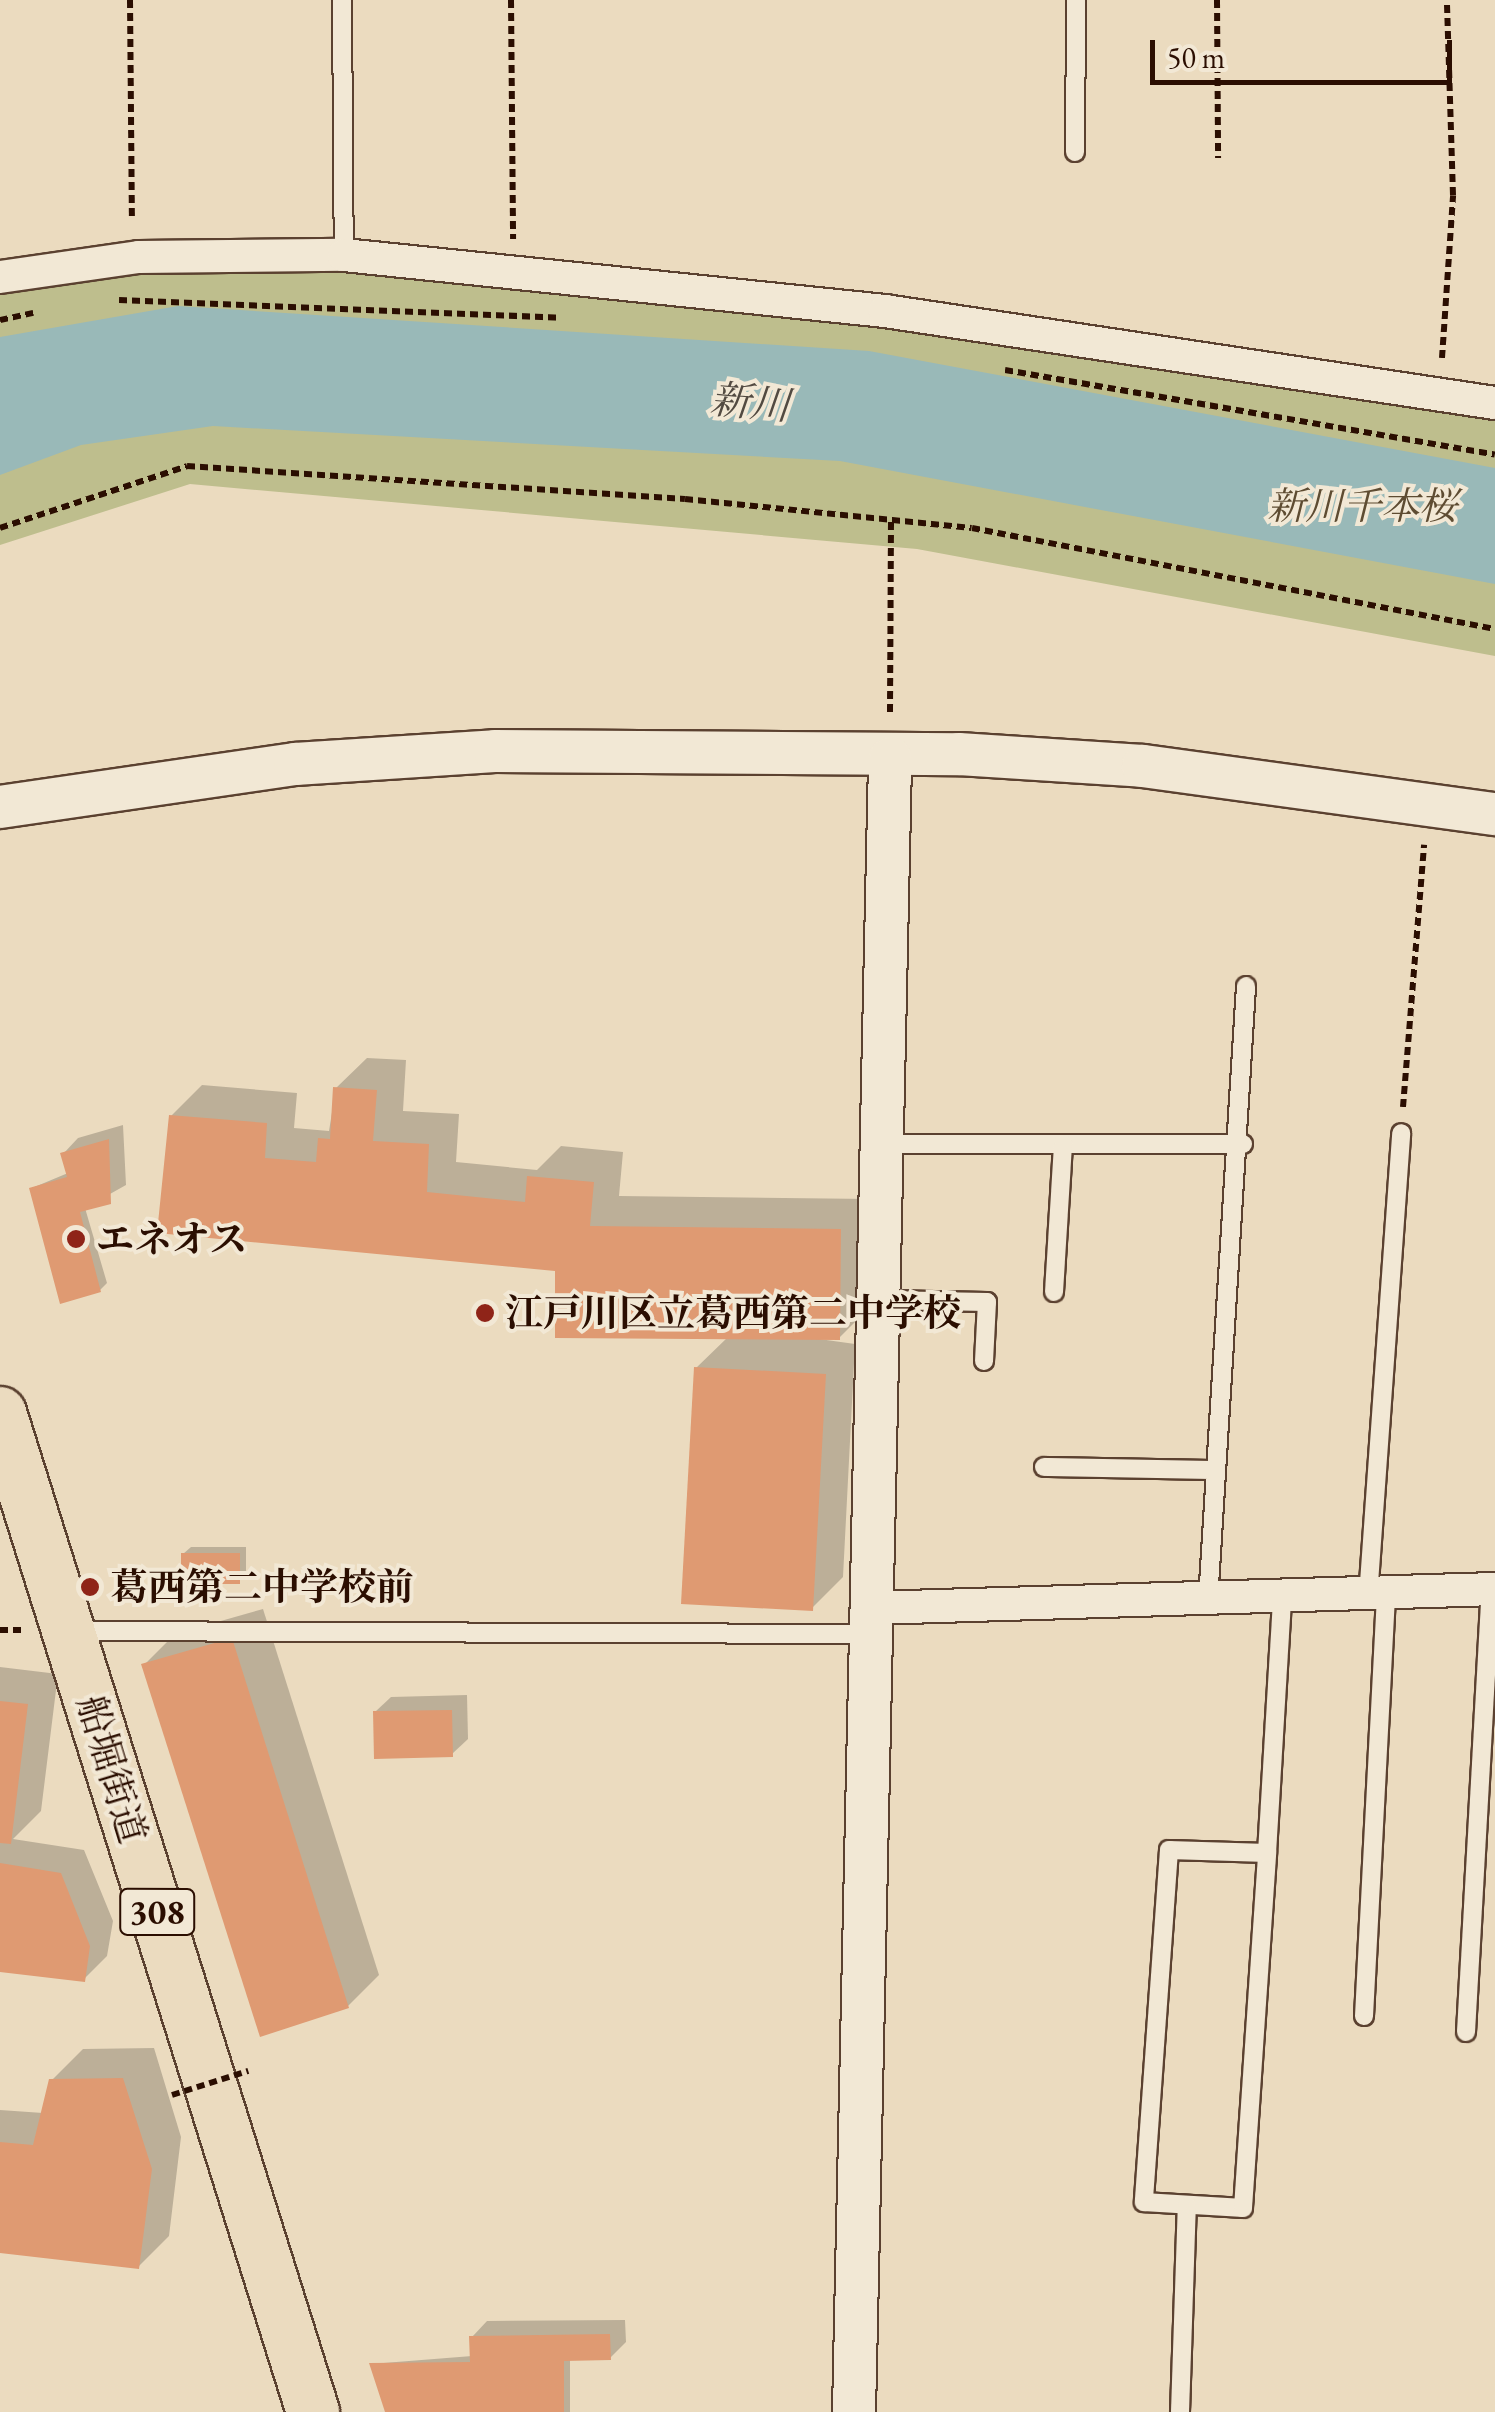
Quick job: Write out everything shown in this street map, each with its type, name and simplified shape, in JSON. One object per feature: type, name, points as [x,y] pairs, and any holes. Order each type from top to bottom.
[{"type":"main road","name":"船堀街道","points":[[0,1412],[313,2412]]},
{"type":"street","points":[[0,278],[133,258],[344,255],[885,310],[1495,402]]},
{"type":"street","points":[[0,808],[295,764],[495,751],[1144,766],[1495,814]]},
{"type":"street","points":[[854,2412],[886,1144],[890,758]]},
{"type":"street","points":[[873,1621],[1208,1601],[1377,1599],[1493,1589]]},
{"type":"lane","points":[[342,0],[344,255]]},
{"type":"lane","points":[[1075,152],[1076,0]]},
{"type":"lane","points":[[1208,1601],[1243,1144],[1246,986]]},
{"type":"lane","points":[[1364,2016],[1377,1599],[1401,1133]]},
{"type":"lane","points":[[886,1144],[1243,1144]]},
{"type":"lane","points":[[1054,1292],[1063,1144]]},
{"type":"lane","points":[[881,1300],[987,1302],[984,1361]]},
{"type":"lane","points":[[1044,1467],[1216,1470]]},
{"type":"lane","points":[[1466,2032],[1493,1589]]},
{"type":"lane","points":[[1266,1853],[1168,1850],[1144,2202],[1243,2208],[1266,1853],[1282,1601]]},
{"type":"lane","points":[[69,1631],[873,1621]]},
{"type":"lane","points":[[1180,2412],[1186,2206]]},
{"type":"path","points":[[130,0],[133,258]]},
{"type":"path","points":[[510,0],[513,270]]},
{"type":"path","points":[[1216,0],[1218,158]]},
{"type":"path","points":[[1439,394],[1454,195],[1447,0]]},
{"type":"path","points":[[113,300],[576,319]]},
{"type":"path","points":[[0,320],[38,312]]},
{"type":"path","points":[[986,366],[1495,455]]},
{"type":"path","points":[[0,528],[187,466],[890,519],[1495,629]]},
{"type":"path","points":[[890,519],[890,758]]},
{"type":"path","points":[[1401,1133],[1428,802]]},
{"type":"path","points":[[172,2096],[248,2071]]},
{"type":"green space","name":"新川千本桜","points":[[344,255],[1495,403],[1495,656],[917,549],[190,484],[0,545],[0,277]]},
{"type":"water","name":"新川","points":[[178,306],[869,351],[1495,468],[1495,584],[840,461],[213,426],[81,445],[0,475],[0,337]]},
{"type":"building","points":[[333,1087],[377,1090],[373,1141],[429,1144],[427,1192],[525,1202],[527,1176],[594,1182],[590,1226],[841,1229],[840,1340],[555,1338],[555,1271],[157,1233],[169,1115],[267,1123],[265,1158],[316,1162],[318,1138],[330,1139]]},
{"type":"building","points":[[109,1139],[111,1204],[80,1212],[101,1292],[60,1304],[29,1188],[67,1177],[60,1153]]},
{"type":"building","points":[[694,1367],[826,1374],[813,1611],[681,1604]]},
{"type":"building","points":[[181,1553],[240,1553],[240,1584],[181,1584]]},
{"type":"building","points":[[232,1638],[349,2008],[260,2037],[141,1664]]},
{"type":"building","points":[[0,1701],[28,1704],[11,1844],[0,1843]]},
{"type":"building","points":[[452,1710],[453,1757],[374,1759],[373,1711]]},
{"type":"building","points":[[0,1863],[61,1873],[90,1946],[85,1982],[0,1972]]},
{"type":"building","points":[[123,2078],[152,2169],[139,2269],[0,2253],[0,2142],[33,2145],[49,2079]]},
{"type":"building","points":[[610,2334],[611,2360],[564,2361],[564,2412],[385,2412],[369,2363],[470,2362],[469,2336]]},
{"type":"place","name":"エネオス","points":[[76,1239]]},
{"type":"place","name":"江戸川区立葛西第二中学校","points":[[485,1313]]},
{"type":"place","name":"葛西第二中学校前","points":[[90,1587]]}]
